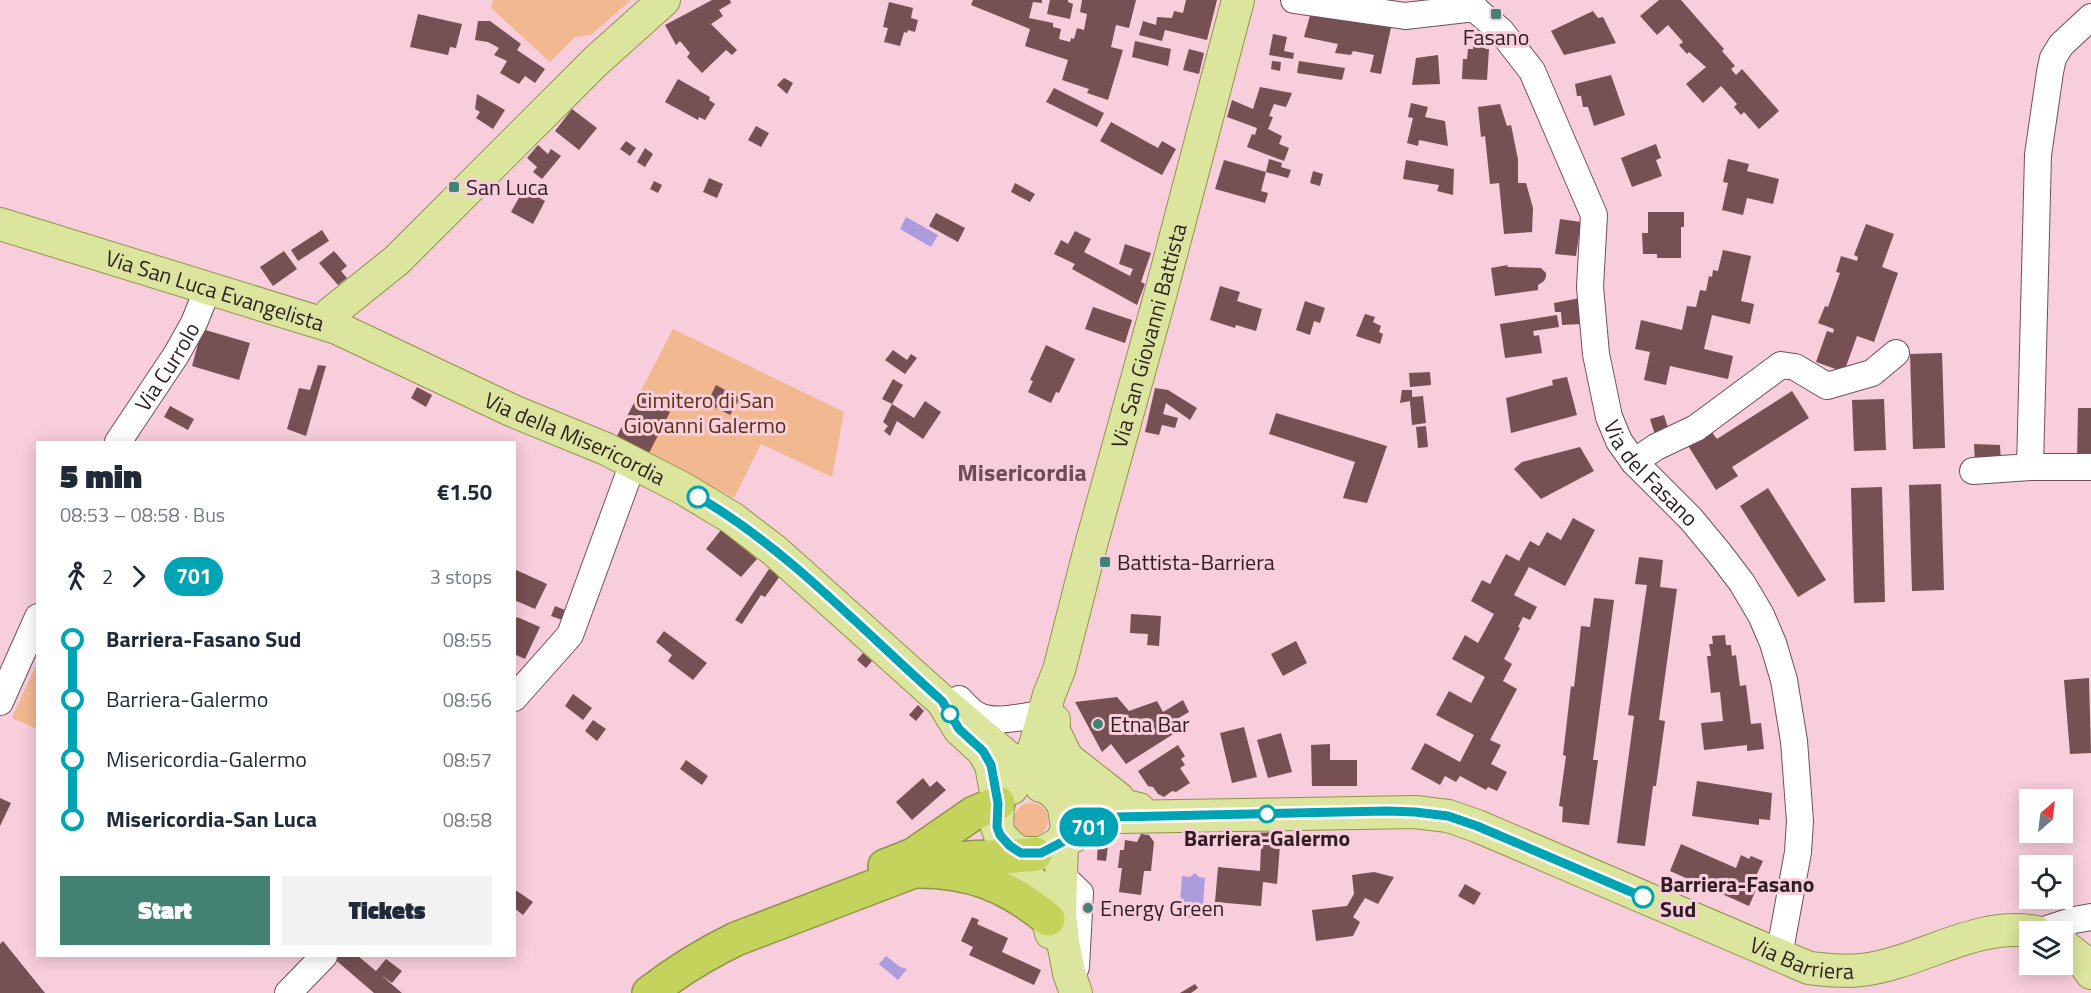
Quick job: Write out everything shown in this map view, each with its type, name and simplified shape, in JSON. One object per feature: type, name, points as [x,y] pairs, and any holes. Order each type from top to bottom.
[{"type":"highway","points":[[631,993],[671,959],[697,943],[746,920],[913,855],[1020,793]]},
{"type":"highway","points":[[649,993],[688,965],[736,939],[939,862],[963,857],[1045,853]]},
{"type":"highway","points":[[914,871],[939,870],[984,880],[1025,902],[1048,919]]},
{"type":"main road","name":"Via San Luca Evangelista","points":[[0,224],[324,323],[331,313],[397,260],[596,61],[664,0]]},
{"type":"main road","name":"Via San Giovanni Battista","points":[[1020,793],[1048,703],[1160,296],[1238,0]]},
{"type":"main road","name":"Via della Misericordia","points":[[324,323],[513,411],[606,449],[690,492],[740,524],[823,593],[888,653],[955,705],[985,737],[1020,793]]},
{"type":"main road","points":[[985,737],[1001,738],[1013,735],[1024,729],[1048,703],[1067,758],[1090,778],[1143,810]]},
{"type":"main road","points":[[955,705],[959,729],[983,751],[991,765],[1020,793],[1064,808],[1067,828],[1045,853],[1038,890],[1070,993]]},
{"type":"main road","points":[[1020,793],[1143,810]]},
{"type":"main road","points":[[1020,793],[997,827],[1045,853],[1060,915],[1070,993]]},
{"type":"main road","points":[[1045,853],[1105,820],[1143,810]]},
{"type":"main road","name":"Via Barriera","points":[[1143,810],[1215,816],[1387,811],[1448,816],[1488,830],[1809,968],[1834,971],[1861,970],[1882,966],[1997,930],[2019,928]]},
{"type":"street","points":[[1294,0],[1405,16],[1469,4]]},
{"type":"street","name":"Via del Fasano","points":[[1469,4],[1501,31],[1532,71],[1594,215],[1590,287],[1596,354],[1609,417],[1619,441],[1634,462],[1691,519],[1720,554],[1742,583],[1761,615],[1773,643],[1784,680],[1794,741],[1800,821],[1798,852],[1779,956]]},
{"type":"street","points":[[2030,467],[2038,155],[2053,58],[2061,45],[2091,17]]},
{"type":"street","name":"Via Currolo","points":[[119,441],[176,355],[194,323],[208,288]]},
{"type":"street","points":[[1634,462],[1656,447],[1696,428],[1781,365],[1795,367],[1827,386],[1872,373],[1896,353]]},
{"type":"street","points":[[516,696],[570,635],[633,463]]},
{"type":"street","points":[[1973,471],[2030,467],[2091,467]]},
{"type":"street","points":[[0,702],[36,621]]},
{"type":"street","points":[[955,705],[1048,703]]},
{"type":"street","name":"Via Barriera","points":[[2071,921],[2091,917]]},
{"type":"street","points":[[288,993],[323,957]]},
{"type":"green space","points":[[493,0],[631,0],[591,35],[575,37],[550,62],[491,8]]},
{"type":"green space","name":"Cimitero di San Giovanni Galermo","points":[[673,329],[844,412],[832,477],[761,444],[734,498],[617,436]]},
{"type":"green space","points":[[35,667],[36,667],[36,729],[12,718]]},
{"type":"green space","points":[[1031,803],[1043,808],[1048,820],[1043,832],[1031,837],[1019,832],[1014,820],[1019,808]]},
{"type":"shaded area","points":[[906,217],[938,235],[931,247],[900,229]]},
{"type":"shaded area","points":[[1195,873],[1205,878],[1202,919],[1179,917],[1182,876],[1190,877]]},
{"type":"shaded area","points":[[886,956],[900,967],[907,969],[898,980],[879,964]]},
{"type":"building","points":[[712,0],[730,0],[731,3],[719,10],[723,16],[711,24],[737,50],[732,55],[726,50],[702,73],[687,57],[690,53],[680,41],[676,45],[665,25]]},
{"type":"building","points":[[973,0],[1042,0],[1042,3],[1033,2],[1029,18],[1053,23],[1053,27],[1061,29],[1059,39],[1070,42],[1071,38],[1074,39],[1077,28],[1084,30],[1087,14],[1080,12],[1082,0],[1136,0],[1129,28],[1116,25],[1111,47],[1123,50],[1108,100],[1087,93],[1089,89],[1062,80],[1068,60],[1025,46],[1030,29],[971,5]]},
{"type":"building","points":[[1050,0],[1068,0],[1073,4],[1070,19],[1047,14]]},
{"type":"building","points":[[1186,0],[1217,0],[1207,40],[1165,30],[1162,41],[1139,35],[1143,21],[1156,25],[1157,17],[1172,18],[1174,11],[1183,13]]},
{"type":"building","points":[[1659,0],[1681,0],[1724,49],[1722,51],[1735,66],[1731,69],[1736,75],[1742,69],[1779,111],[1759,129],[1744,112],[1741,115],[1734,107],[1737,104],[1721,86],[1703,103],[1686,84],[1706,67],[1689,52],[1687,54],[1679,45],[1683,42],[1668,25],[1657,35],[1640,16]]},
{"type":"building","points":[[889,2],[913,8],[911,18],[918,20],[915,32],[908,30],[907,33],[904,32],[900,46],[884,42],[888,28],[883,27]]},
{"type":"building","points":[[1593,11],[1598,18],[1603,17],[1616,43],[1564,55],[1551,31]]},
{"type":"building","points":[[1311,12],[1392,23],[1381,74],[1370,72],[1374,55],[1353,51],[1351,55],[1335,53],[1338,44],[1304,37]]},
{"type":"building","points":[[418,14],[462,24],[456,48],[450,47],[448,55],[410,47]]},
{"type":"building","points":[[478,21],[490,21],[521,44],[517,50],[545,69],[535,83],[525,76],[519,84],[500,73],[507,61],[494,55],[499,48],[488,42],[475,40]]},
{"type":"building","points":[[1273,34],[1287,37],[1284,51],[1294,53],[1293,59],[1269,55]]},
{"type":"building","points":[[1474,38],[1485,39],[1485,49],[1489,49],[1487,80],[1462,79],[1463,59],[1467,59],[1468,49],[1473,49]]},
{"type":"building","points":[[1135,41],[1171,49],[1168,66],[1132,57]]},
{"type":"building","points":[[1189,49],[1204,53],[1199,74],[1183,70]]},
{"type":"building","points":[[1438,55],[1440,84],[1412,85],[1416,58]]},
{"type":"building","points":[[1272,61],[1281,62],[1280,71],[1271,69]]},
{"type":"building","points":[[1299,61],[1345,68],[1342,80],[1297,73]]},
{"type":"building","points":[[1611,75],[1625,115],[1594,126],[1588,107],[1583,107],[1581,96],[1577,96],[1575,84]]},
{"type":"building","points":[[784,78],[793,83],[787,94],[777,85]]},
{"type":"building","points":[[678,79],[710,97],[709,100],[715,104],[705,120],[699,117],[698,120],[665,102]]},
{"type":"building","points":[[1260,87],[1292,93],[1286,107],[1274,104],[1269,116],[1273,117],[1268,129],[1282,136],[1279,144],[1289,148],[1284,161],[1247,147],[1257,128],[1227,117],[1232,100],[1253,109]]},
{"type":"building","points":[[1054,88],[1104,113],[1097,127],[1046,102]]},
{"type":"building","points":[[477,94],[505,110],[493,129],[476,118],[480,112],[475,109]]},
{"type":"building","points":[[1411,103],[1428,107],[1425,117],[1445,121],[1448,146],[1419,140],[1418,146],[1407,143],[1413,118],[1408,117]]},
{"type":"building","points":[[1500,104],[1507,126],[1511,125],[1518,159],[1518,183],[1526,183],[1533,208],[1532,232],[1504,234],[1499,183],[1490,184],[1485,136],[1481,137],[1478,107]]},
{"type":"building","points":[[572,109],[597,128],[579,150],[555,131]]},
{"type":"building","points":[[1111,122],[1158,148],[1162,141],[1176,149],[1162,175],[1100,141]]},
{"type":"building","points":[[756,126],[769,133],[761,147],[748,140]]},
{"type":"building","points":[[626,141],[636,148],[630,156],[620,149]]},
{"type":"building","points":[[1656,144],[1661,158],[1656,160],[1662,176],[1632,187],[1621,158]]},
{"type":"building","points":[[538,145],[548,154],[551,149],[561,156],[542,179],[533,172],[537,167],[527,158]]},
{"type":"building","points":[[645,148],[653,154],[645,167],[637,162]]},
{"type":"building","points":[[1269,159],[1282,163],[1281,167],[1291,170],[1288,178],[1266,172]]},
{"type":"building","points":[[1728,159],[1749,164],[1747,171],[1779,179],[1773,204],[1747,198],[1743,215],[1722,210],[1728,183],[1723,182]]},
{"type":"building","points":[[1224,160],[1266,172],[1261,191],[1268,193],[1265,203],[1215,189]]},
{"type":"building","points":[[1406,160],[1454,169],[1453,195],[1437,191],[1439,185],[1403,179]]},
{"type":"building","points":[[1313,171],[1323,174],[1320,186],[1310,183]]},
{"type":"building","points":[[709,178],[723,184],[717,198],[703,192]]},
{"type":"building","points":[[654,181],[662,185],[658,193],[650,189]]},
{"type":"building","points":[[1015,183],[1035,194],[1030,202],[1011,192]]},
{"type":"building","points":[[524,189],[545,201],[533,224],[511,212]]},
{"type":"building","points":[[1648,212],[1684,212],[1684,227],[1681,227],[1681,258],[1657,258],[1657,254],[1643,254],[1642,233],[1648,233]]},
{"type":"building","points":[[936,213],[965,228],[958,242],[929,226]]},
{"type":"building","points":[[1560,219],[1581,222],[1576,256],[1555,254]]},
{"type":"building","points":[[1866,224],[1894,234],[1882,267],[1898,273],[1874,342],[1857,336],[1844,372],[1816,362],[1827,331],[1833,333],[1834,329],[1818,323],[1825,306],[1828,307],[1840,273],[1836,272],[1841,256],[1857,261],[1858,257],[1854,255]]},
{"type":"building","points":[[322,230],[329,241],[298,261],[291,250]]},
{"type":"building","points":[[1075,231],[1091,239],[1084,252],[1130,276],[1133,269],[1119,264],[1125,244],[1151,253],[1141,282],[1145,284],[1137,305],[1072,269],[1075,264],[1054,254],[1061,240],[1068,244]]},
{"type":"building","points":[[1723,250],[1751,256],[1741,301],[1754,304],[1750,324],[1712,315],[1704,349],[1733,356],[1728,379],[1670,366],[1666,385],[1644,380],[1650,352],[1635,349],[1641,320],[1682,330],[1687,306],[1696,307],[1700,290],[1706,291],[1709,276],[1712,277],[1713,270],[1718,271]]},
{"type":"building","points":[[284,251],[297,269],[273,286],[260,267]]},
{"type":"building","points":[[334,251],[347,266],[341,271],[347,278],[338,285],[319,263]]},
{"type":"building","points":[[1508,265],[1507,267],[1541,268],[1546,273],[1546,277],[1538,285],[1538,290],[1495,296],[1491,268]]},
{"type":"building","points":[[1220,286],[1240,292],[1237,301],[1262,309],[1256,331],[1236,325],[1235,328],[1210,320]]},
{"type":"building","points":[[1580,298],[1581,324],[1562,325],[1561,312],[1555,312],[1554,303]]},
{"type":"building","points":[[1305,301],[1325,308],[1320,323],[1314,321],[1310,335],[1296,330]]},
{"type":"building","points":[[1093,307],[1132,320],[1125,343],[1085,329]]},
{"type":"building","points":[[1365,314],[1375,317],[1373,322],[1381,326],[1379,332],[1383,334],[1380,344],[1356,336]]},
{"type":"building","points":[[1557,315],[1559,327],[1533,331],[1534,336],[1539,335],[1542,353],[1505,358],[1500,324]]},
{"type":"building","points":[[202,329],[250,343],[239,380],[192,366]]},
{"type":"building","points":[[1046,345],[1075,359],[1059,393],[1056,392],[1051,403],[1028,392],[1033,381],[1030,380]]},
{"type":"building","points":[[893,350],[907,360],[911,354],[917,358],[905,374],[885,360]]},
{"type":"building","points":[[1942,353],[1945,448],[1913,449],[1910,354]]},
{"type":"building","points":[[318,365],[326,366],[306,436],[287,429],[299,388],[310,390]]},
{"type":"building","points":[[1430,372],[1431,385],[1410,387],[1409,373]]},
{"type":"building","points":[[1567,377],[1577,415],[1511,433],[1506,398],[1553,385],[1552,380]]},
{"type":"building","points":[[893,379],[903,385],[892,404],[882,399]]},
{"type":"building","points":[[716,385],[740,398],[730,415],[707,403]]},
{"type":"building","points":[[417,387],[432,395],[426,407],[411,398]]},
{"type":"building","points":[[1155,388],[1168,390],[1197,408],[1190,420],[1166,403],[1163,414],[1178,418],[1175,428],[1162,425],[1159,435],[1145,432]]},
{"type":"building","points":[[1402,390],[1412,390],[1412,397],[1423,396],[1426,423],[1412,425],[1410,401],[1400,403]]},
{"type":"building","points":[[1792,391],[1809,418],[1732,467],[1738,476],[1716,490],[1685,441],[1708,427],[1717,439]]},
{"type":"building","points":[[638,395],[670,412],[649,453],[617,436]]},
{"type":"building","points":[[1884,399],[1886,450],[1854,451],[1852,400]]},
{"type":"building","points":[[925,401],[941,412],[923,439],[897,421],[890,436],[884,431],[888,426],[883,422],[892,404],[914,418]]},
{"type":"building","points":[[170,406],[194,419],[188,430],[164,417]]},
{"type":"building","points":[[2078,408],[2091,408],[2091,460],[2077,460]]},
{"type":"building","points":[[1276,413],[1387,446],[1367,503],[1343,498],[1355,462],[1269,434]]},
{"type":"building","points":[[1664,415],[1670,434],[1656,438],[1650,419]]},
{"type":"building","points":[[1426,426],[1428,447],[1418,448],[1416,427]]},
{"type":"building","points":[[1974,444],[2000,445],[2001,464],[1975,465]]},
{"type":"building","points":[[1580,447],[1594,471],[1541,499],[1514,469],[1522,462]]},
{"type":"building","points":[[1941,484],[1944,590],[1912,591],[1909,485]]},
{"type":"building","points":[[1882,487],[1885,602],[1854,603],[1851,488]]},
{"type":"building","points":[[1768,488],[1826,580],[1798,597],[1740,506]]},
{"type":"building","points":[[1573,518],[1595,530],[1565,586],[1529,567],[1514,595],[1537,607],[1530,620],[1523,617],[1518,627],[1520,628],[1504,659],[1512,664],[1503,681],[1517,689],[1490,740],[1501,745],[1491,764],[1507,772],[1497,791],[1488,787],[1486,790],[1460,776],[1456,782],[1445,776],[1440,785],[1411,769],[1425,743],[1460,762],[1474,735],[1436,715],[1449,691],[1471,703],[1485,677],[1452,659],[1465,635],[1478,643],[1494,614],[1471,601],[1482,580],[1490,584],[1506,554],[1519,561],[1530,541],[1539,546],[1547,532],[1561,540]]},
{"type":"building","points":[[721,530],[757,559],[741,577],[706,549]]},
{"type":"building","points":[[1639,557],[1663,560],[1660,587],[1677,589],[1659,720],[1665,721],[1645,846],[1617,843],[1634,716],[1628,715],[1647,585],[1635,584]]},
{"type":"building","points":[[769,569],[780,576],[765,597],[761,595],[742,624],[735,620]]},
{"type":"building","points":[[516,570],[547,584],[535,609],[516,601]]},
{"type":"building","points":[[1594,598],[1614,600],[1593,760],[1598,760],[1589,825],[1562,822],[1563,807],[1559,806],[1566,756],[1563,755],[1571,686],[1574,687],[1581,626],[1590,627]]},
{"type":"building","points":[[555,606],[565,610],[562,620],[551,616]]},
{"type":"building","points":[[1131,614],[1161,616],[1159,646],[1147,645],[1148,634],[1130,633]]},
{"type":"building","points":[[517,617],[540,627],[525,659],[516,655]]},
{"type":"building","points":[[664,631],[707,663],[693,680],[668,661],[672,655],[656,642]]},
{"type":"building","points":[[1725,635],[1726,645],[1731,645],[1732,656],[1736,655],[1740,686],[1746,685],[1751,724],[1761,723],[1764,749],[1747,751],[1747,745],[1704,750],[1701,723],[1723,721],[1720,692],[1711,693],[1707,656],[1711,656],[1709,644],[1713,644],[1712,636]]},
{"type":"building","points":[[1296,641],[1307,663],[1283,676],[1271,654]]},
{"type":"building","points":[[863,653],[872,661],[866,668],[857,660]]},
{"type":"building","points":[[2089,678],[2091,753],[2070,754],[2064,680]]},
{"type":"building","points":[[573,694],[592,708],[583,720],[565,706]]},
{"type":"building","points":[[1117,697],[1129,711],[1157,701],[1163,712],[1183,700],[1189,712],[1170,723],[1175,733],[1126,764],[1111,744],[1102,752],[1075,702]]},
{"type":"building","points":[[918,705],[924,711],[916,721],[909,715]]},
{"type":"building","points":[[593,720],[606,729],[597,741],[585,731]]},
{"type":"building","points":[[1244,727],[1257,777],[1232,783],[1220,733]]},
{"type":"building","points":[[1281,733],[1292,772],[1268,778],[1257,740]]},
{"type":"building","points":[[1330,744],[1330,760],[1357,760],[1357,786],[1312,786],[1311,745]]},
{"type":"building","points":[[1178,745],[1185,756],[1181,759],[1185,765],[1180,768],[1190,783],[1164,797],[1158,794],[1153,787],[1148,786],[1138,771]]},
{"type":"building","points":[[686,760],[708,776],[702,785],[680,769]]},
{"type":"building","points":[[923,778],[930,787],[937,781],[946,790],[912,820],[896,802]]},
{"type":"building","points":[[1697,781],[1772,793],[1770,820],[1759,819],[1759,825],[1692,816]]},
{"type":"building","points":[[0,798],[11,803],[0,826]]},
{"type":"building","points":[[1281,832],[1277,884],[1263,882],[1261,906],[1215,902],[1218,867],[1260,871],[1261,847],[1254,847],[1255,833]]},
{"type":"building","points":[[1141,834],[1149,835],[1154,842],[1151,871],[1144,871],[1141,895],[1119,892],[1122,868],[1118,868],[1120,850],[1124,850],[1125,840],[1137,842]]},
{"type":"building","points":[[1098,844],[1108,846],[1106,861],[1097,860]]},
{"type":"building","points":[[1681,844],[1736,868],[1741,855],[1763,861],[1757,874],[1760,876],[1749,906],[1670,871]]},
{"type":"building","points":[[1374,872],[1394,877],[1378,904],[1365,898],[1353,917],[1360,922],[1353,936],[1316,941],[1312,910],[1347,906],[1354,894],[1352,875]]},
{"type":"building","points":[[1465,884],[1481,893],[1474,905],[1458,896]]},
{"type":"building","points":[[516,890],[533,902],[523,915],[516,910]]},
{"type":"building","points":[[972,917],[979,920],[977,924],[1008,938],[1002,952],[1041,970],[1034,985],[969,955],[973,947],[961,941]]},
{"type":"building","points":[[3,941],[45,993],[0,993],[0,944]]},
{"type":"building","points":[[332,957],[359,957],[376,971],[386,959],[402,971],[392,983],[381,975],[402,993],[374,993]]},
{"type":"building","points":[[1195,984],[1198,988],[1191,993],[1180,993]]},
{"type":"bus line","name":"701","points":[[698,497],[732,518],[775,551],[942,701],[959,729],[983,751],[991,765],[998,803],[997,827],[1005,842],[1021,853],[1041,853],[1088,828],[1117,817],[1415,812],[1448,816],[1477,826],[1643,897]]},
{"type":"place","name":"Fasano","points":[[1496,14]]},
{"type":"place","name":"San Luca","points":[[454,187]]},
{"type":"place","name":"Battista-Barriera","points":[[1105,562]]},
{"type":"place","name":"Etna Bar","points":[[1098,724]]},
{"type":"place","name":"Barriera-Galermo","points":[[1267,814]]},
{"type":"place","name":"Barriera-Fasano Sud","points":[[1643,897]]},
{"type":"place","name":"Energy Green","points":[[1088,908]]},
{"type":"district","name":"Misericordia","points":[[1022,472]]}]
